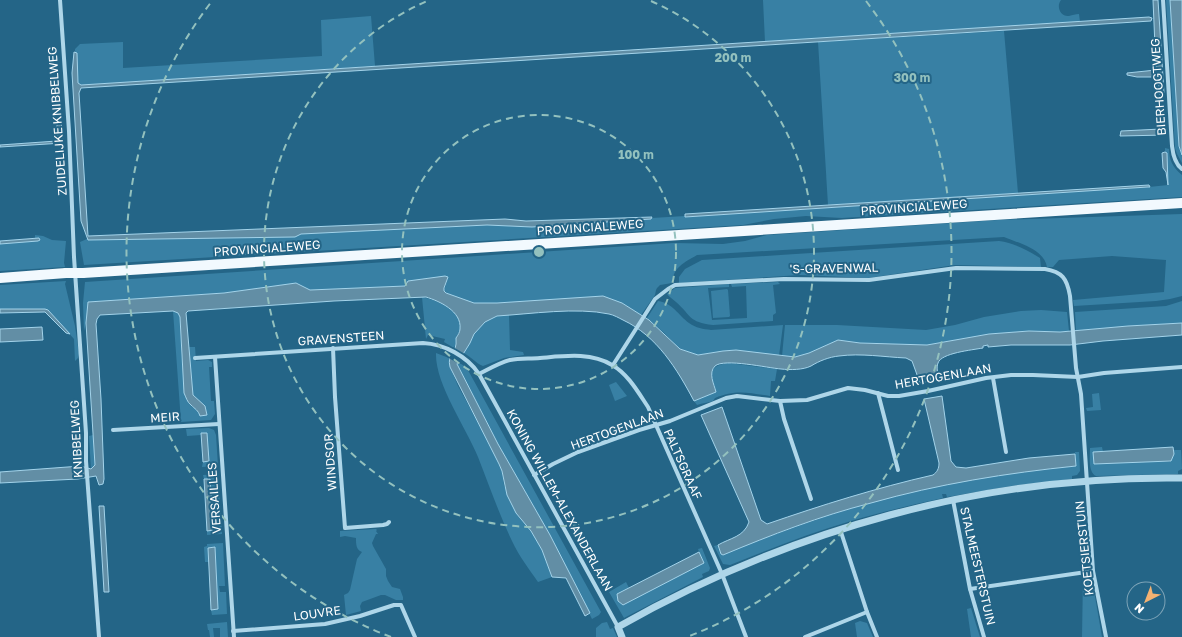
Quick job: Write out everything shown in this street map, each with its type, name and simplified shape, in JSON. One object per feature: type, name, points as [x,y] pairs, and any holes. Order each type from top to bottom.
[{"type":"main road","name":"PROVINCIALEWEG","points":[[0,278],[1182,203]]},
{"type":"street","name":"ZUIDELIJKE KNIBBELWEG","points":[[60,0],[74,241]]},
{"type":"street","name":"BIERHOOGTWEG","points":[[1163,0],[1172,146],[1174,158],[1179,167],[1182,169]]},
{"type":"street","name":"KNIBBELWEG","points":[[74,241],[75,277],[86,433],[86,461],[99,637]]},
{"type":"street","name":"'S-GRAVENWAL","points":[[613,365],[655,299],[675,285],[784,279],[869,280],[956,268],[1045,269],[1058,272],[1068,285],[1078,377]]},
{"type":"street","name":"GRAVENSTEEN","points":[[195,358],[423,343],[434,344],[463,358],[472,364],[479,374]]},
{"type":"street","name":"WINDSOR","points":[[333,348],[335,398],[345,528],[383,526],[389,522]]},
{"type":"street","name":"PALTSGRAAF","points":[[479,374],[496,365],[509,361],[568,356],[593,357],[603,360],[621,371],[637,390],[648,407],[655,426],[722,574],[746,637]]},
{"type":"street","name":"VERSAILLES","points":[[215,357],[234,637]]},
{"type":"street","name":"HERTOGENLAAN","points":[[534,475],[578,452],[639,430],[655,426],[726,398],[737,396],[780,401],[807,400],[848,388],[865,390],[888,396],[899,396],[993,378],[1033,375],[1078,377],[1109,372],[1182,367]]},
{"type":"street","name":"KONING WILLEM-ALEXANDERLAAN","points":[[479,374],[618,627],[622,637]]},
{"type":"street","name":"KOETSIERSTUIN","points":[[1078,377],[1081,394],[1094,571],[1106,637]]},
{"type":"street","points":[[993,378],[1006,452]]},
{"type":"street","points":[[878,393],[898,470]]},
{"type":"street","points":[[780,401],[784,419],[811,499]]},
{"type":"street","name":"MEIR","points":[[113,430],[219,424]]},
{"type":"street","points":[[618,627],[671,598],[722,574],[776,552],[840,529],[900,512],[953,500],[1030,487],[1088,481],[1182,478]]},
{"type":"street","name":"STALMEESTERSTUIN","points":[[953,500],[970,589],[984,637]]},
{"type":"street","points":[[840,529],[867,612],[877,637]]},
{"type":"street","points":[[970,589],[1094,571]]},
{"type":"street","name":"LOUVRE","points":[[233,631],[325,624],[360,616],[394,605],[401,605],[415,637]]},
{"type":"street","points":[[805,637],[867,612]]},
{"type":"shaded area","points":[[763,0],[1061,0],[1059,8],[1061,13],[1066,16],[1079,14],[1080,22],[765,42]]},
{"type":"shaded area","points":[[1153,0],[1158,0],[1164,93],[1160,95],[1158,77],[1137,77],[1127,75],[1127,73],[1156,70]]},
{"type":"shaded area","points":[[1166,0],[1170,0],[1179,146],[1182,155],[1182,163],[1175,148]]},
{"type":"shaded area","points":[[1170,0],[1182,0],[1182,155],[1179,146]]},
{"type":"shaded area","points":[[371,16],[375,66],[78,84],[77,53],[75,52],[75,49],[80,44],[123,42],[123,68],[322,56],[321,20]]},
{"type":"shaded area","points":[[1152,18],[1151,21],[81,88],[79,93],[88,236],[505,219],[526,221],[652,217],[651,219],[532,227],[487,225],[301,234],[295,237],[88,240],[81,221],[72,73],[74,52],[77,53],[78,83],[81,85]]},
{"type":"shaded area","points":[[1004,31],[1018,193],[828,205],[818,42]]},
{"type":"shaded area","points":[[1161,106],[1164,108],[1166,135],[1120,136],[1121,131],[1161,129]]},
{"type":"shaded area","points":[[57,120],[61,120],[63,143],[0,147],[0,145],[57,141]]},
{"type":"shaded area","points":[[1165,148],[1169,149],[1172,164],[1182,175],[1182,197],[842,218],[806,216],[774,219],[743,225],[84,265],[80,242],[87,239],[289,236],[301,234],[487,225],[532,227],[652,218],[1149,187],[1168,185],[1167,153],[1165,152]]},
{"type":"shaded area","points":[[1162,153],[1167,153],[1168,185],[1166,172],[1163,168]]},
{"type":"shaded area","points":[[1149,185],[1150,187],[685,217],[685,214]]},
{"type":"shaded area","points":[[1182,214],[1182,296],[1156,301],[1074,306],[1073,300],[1164,292],[1166,260],[1112,256],[1059,260],[1053,267],[1047,267],[1045,261],[1036,251],[1023,244],[1004,237],[697,255],[677,269],[672,283],[660,285],[657,288],[655,295],[641,315],[622,303],[474,303],[463,300],[444,291],[448,277],[408,281],[406,286],[310,290],[296,283],[224,293],[89,302],[84,331],[83,303],[85,282],[674,243],[723,244],[745,241],[767,235],[998,220]]},
{"type":"shaded area","points":[[35,235],[43,236],[52,240],[66,241],[65,267],[0,271],[0,244],[40,240],[39,238],[35,239]]},
{"type":"shaded area","points":[[39,238],[40,240],[38,241],[0,244],[0,241]]},
{"type":"shaded area","points":[[999,241],[1020,247],[1040,258],[1041,267],[955,265],[868,278],[800,275],[679,283],[679,277],[685,269],[702,260]]},
{"type":"shaded area","points":[[445,276],[448,277],[444,288],[446,293],[474,303],[497,303],[603,296],[622,303],[649,320],[680,349],[698,355],[736,350],[795,357],[809,353],[838,340],[860,343],[927,345],[989,334],[1029,331],[1060,332],[1182,323],[1182,335],[1070,345],[1011,345],[988,347],[988,345],[983,346],[983,348],[958,352],[945,357],[940,360],[937,365],[939,379],[920,383],[912,361],[906,358],[847,355],[832,357],[808,367],[792,370],[727,363],[715,366],[713,369],[712,379],[716,392],[694,401],[681,377],[656,344],[635,327],[615,316],[596,312],[568,311],[497,316],[485,322],[474,334],[457,364],[498,444],[550,535],[590,613],[585,616],[566,578],[552,577],[542,550],[531,531],[516,513],[507,495],[499,464],[450,367],[450,357],[456,344],[456,338],[459,334],[460,323],[454,312],[449,308],[426,297],[334,301],[188,311],[186,313],[193,395],[205,406],[207,415],[200,416],[188,402],[184,393],[180,317],[178,313],[173,311],[100,315],[96,324],[101,399],[103,484],[99,485],[96,476],[78,479],[0,483],[0,472],[81,466],[91,469],[95,465],[86,323],[88,302],[224,293],[296,283],[310,290],[405,286],[408,281]]},
{"type":"shaded area","points":[[66,281],[65,284],[75,326],[79,354],[75,361],[74,339],[48,310],[0,309],[0,285]]},
{"type":"shaded area","points":[[778,282],[780,284],[773,285],[776,313],[773,315],[773,321],[713,325],[705,324],[691,318],[667,294],[675,288],[729,284],[729,287],[708,288],[712,320],[747,318],[746,286],[732,287],[731,284]]},
{"type":"shaded area","points":[[727,289],[730,316],[713,318],[711,291]]},
{"type":"shaded area","points":[[422,297],[442,304],[454,312],[458,317],[460,330],[456,337],[454,348],[444,342],[445,339],[428,335],[426,339]]},
{"type":"shaded area","points":[[658,301],[668,304],[689,323],[702,329],[711,330],[783,325],[779,356],[736,350],[698,355],[680,349],[647,318]]},
{"type":"shaded area","points":[[1182,301],[1182,323],[1076,331],[1075,312],[1166,306]]},
{"type":"shaded area","points":[[0,309],[48,310],[70,334],[66,333],[45,312],[0,313]]},
{"type":"shaded area","points":[[1041,310],[1067,312],[1069,331],[1029,331],[989,334],[927,345],[860,343],[838,340],[809,353],[795,357],[782,356],[785,325],[837,325],[926,330],[955,325],[984,317],[1021,311]]},
{"type":"shaded area","points":[[173,311],[178,313],[180,317],[182,361],[191,406],[199,411],[205,406],[193,395],[189,347],[195,347],[196,361],[208,360],[212,362],[212,367],[209,367],[211,401],[214,401],[215,414],[211,420],[181,422]]},
{"type":"shaded area","points":[[509,315],[510,350],[523,352],[524,355],[504,358],[483,366],[463,353],[474,334],[485,322],[497,316]]},
{"type":"shaded area","points":[[42,327],[43,340],[0,342],[0,329]]},
{"type":"shaded area","points":[[436,353],[449,358],[450,367],[458,386],[492,448],[502,471],[504,485],[516,513],[531,531],[542,550],[552,577],[538,582],[515,547],[498,510],[473,445],[440,378]]},
{"type":"shaded area","points":[[457,362],[463,365],[469,372],[601,612],[592,619],[550,535],[498,444]]},
{"type":"shaded area","points":[[728,363],[777,369],[775,381],[771,381],[770,396],[749,393],[730,393],[715,398],[713,401],[697,405],[694,401],[716,392],[712,376],[714,369],[721,364]]},
{"type":"shaded area","points":[[616,382],[627,396],[615,401],[609,385]]},
{"type":"shaded area","points":[[1099,393],[1101,410],[1087,411],[1086,408],[1093,407],[1092,394]]},
{"type":"shaded area","points":[[942,396],[951,461],[956,467],[966,468],[1029,458],[1075,454],[1076,466],[973,480],[896,496],[814,520],[723,555],[721,554],[718,545],[740,534],[747,527],[749,522],[701,415],[722,407],[761,520],[767,524],[849,497],[936,473],[939,463],[924,399]]},
{"type":"shaded area","points":[[209,428],[214,430],[216,435],[218,466],[202,467],[203,462],[209,461],[201,433],[201,435],[187,436],[186,429]]},
{"type":"shaded area","points":[[201,433],[207,433],[209,461],[203,462]]},
{"type":"shaded area","points":[[93,435],[95,465],[91,469],[89,436]]},
{"type":"shaded area","points":[[1102,447],[1103,452],[1093,452],[1161,462],[1170,462],[1174,454],[1174,450],[1181,450],[1182,469],[1178,471],[1178,474],[1096,476],[1093,474],[1091,468],[1090,448]]},
{"type":"shaded area","points":[[1173,447],[1174,454],[1171,461],[1094,464],[1093,452]]},
{"type":"shaded area","points":[[1075,452],[1079,452],[1080,471],[1077,475],[1072,476],[1072,479],[1011,486],[947,497],[946,494],[942,494],[943,498],[836,526],[730,565],[723,564],[714,546],[718,545],[722,555],[776,534],[851,508],[895,496],[972,480],[1076,466]]},
{"type":"shaded area","points":[[218,474],[222,534],[207,535],[207,531],[214,530],[210,480],[204,479],[203,475]]},
{"type":"shaded area","points":[[204,479],[210,479],[214,530],[207,531]]},
{"type":"shaded area","points":[[99,506],[104,506],[109,592],[104,592]]},
{"type":"shaded area","points":[[376,529],[378,534],[376,534],[372,543],[373,546],[386,569],[388,581],[392,587],[400,589],[403,600],[396,600],[385,595],[381,595],[362,602],[360,606],[361,611],[346,615],[344,595],[350,590],[357,559],[362,552],[357,548],[356,538],[345,536],[340,537],[340,531]]},
{"type":"shaded area","points":[[223,543],[225,586],[219,586],[220,592],[226,592],[227,614],[212,615],[211,610],[218,609],[215,548],[208,548],[209,562],[205,562],[204,547],[207,546],[207,544]]},
{"type":"shaded area","points":[[215,547],[218,609],[211,610],[208,548]]},
{"type":"shaded area","points":[[702,548],[710,568],[709,571],[702,574],[703,577],[624,618],[609,592],[626,582],[629,588],[617,594],[704,563],[698,549]]},
{"type":"shaded area","points":[[699,552],[704,563],[623,605],[618,601],[617,594]]},
{"type":"shaded area","points":[[1083,577],[1090,579],[1093,585],[1102,637],[1082,637]]},
{"type":"shaded area","points":[[971,608],[980,637],[971,637],[967,609]]},
{"type":"shaded area","points":[[860,621],[867,623],[873,637],[857,637],[855,623]]},
{"type":"shaded area","points":[[227,622],[228,637],[220,637],[220,628],[213,628],[214,637],[210,637],[207,624]]},
{"type":"shaded area","points":[[607,622],[610,629],[613,628],[617,637],[596,637],[596,628],[602,623]]},
{"type":"pier","points":[[453,347],[465,354],[459,364],[447,357]]}]
